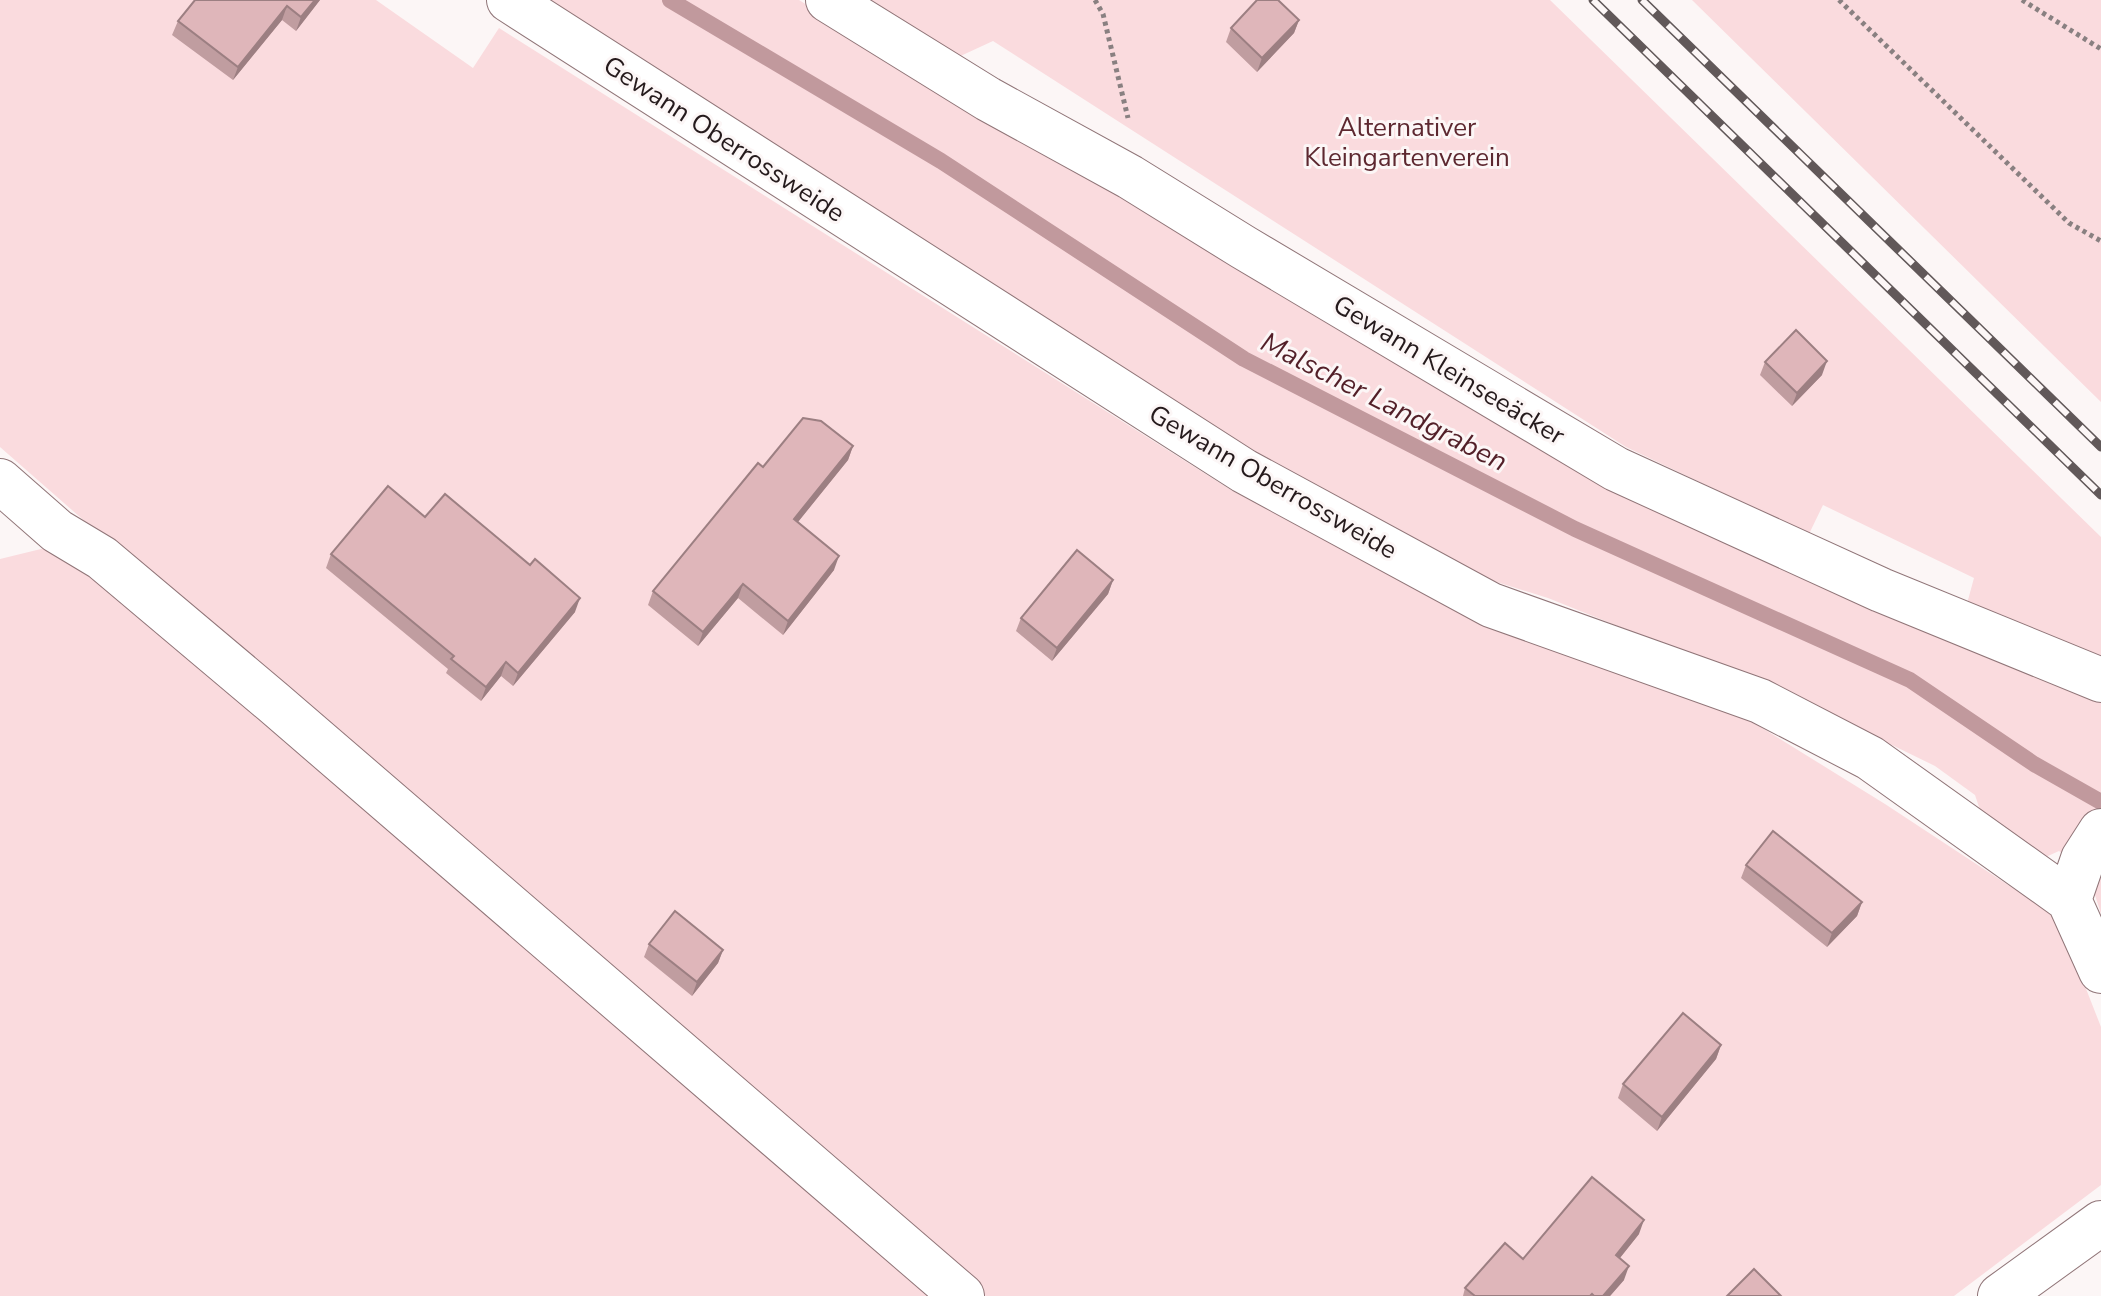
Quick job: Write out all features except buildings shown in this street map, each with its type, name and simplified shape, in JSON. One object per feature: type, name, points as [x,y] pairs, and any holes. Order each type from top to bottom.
[{"type":"street","name":"Gewann Oberrossweide","points":[[509,0],[1244,471],[1491,605],[1760,701],[1870,758],[2069,900]]},
{"type":"street","name":"Gewann Kleinseeäcker","points":[[828,0],[988,99],[1130,177],[1616,469],[1881,590],[2101,680]]},
{"type":"street","points":[[0,481],[57,531],[102,558],[261,691],[962,1296]]},
{"type":"street","points":[[2092,845],[2069,900],[2101,971]]},
{"type":"street","points":[[2000,1296],[2101,1223]]},
{"type":"path","points":[[1095,0],[1103,14],[1131,129]]},
{"type":"path","points":[[1839,0],[2069,223],[2101,241]]},
{"type":"path","points":[[2022,0],[2101,49]]},
{"type":"green space","points":[[0,0],[376,0],[473,68],[499,28],[1231,490],[1472,615],[1751,721],[1885,804],[2049,912],[2061,925],[2101,1027],[2101,1185],[1954,1296],[986,1296],[458,848],[0,447]]},
{"type":"green space","name":"Alternativer Kleingartenverein","points":[[545,0],[799,0],[972,109],[1956,644],[1974,578],[1823,505],[1809,534],[1626,447],[993,41],[954,59],[856,0],[1550,0],[2101,537],[2101,914],[2094,877],[2059,851],[2048,856],[2037,855],[1981,813],[1975,795],[1935,766],[1849,724],[1700,665],[1630,631],[1548,598],[1484,578],[1332,499],[761,144]]},
{"type":"green space","points":[[1692,0],[2101,0],[2101,402]]},
{"type":"green space","points":[[45,548],[64,550],[940,1296],[0,1296],[0,559]]},
{"type":"waterway","name":"Malscher Landgraben","points":[[670,0],[941,161],[1244,359],[1575,529],[1910,680],[2034,764],[2101,802]]},
{"type":"railway","points":[[1593,0],[2101,495]]},
{"type":"railway","points":[[1642,0],[2101,447]]}]
